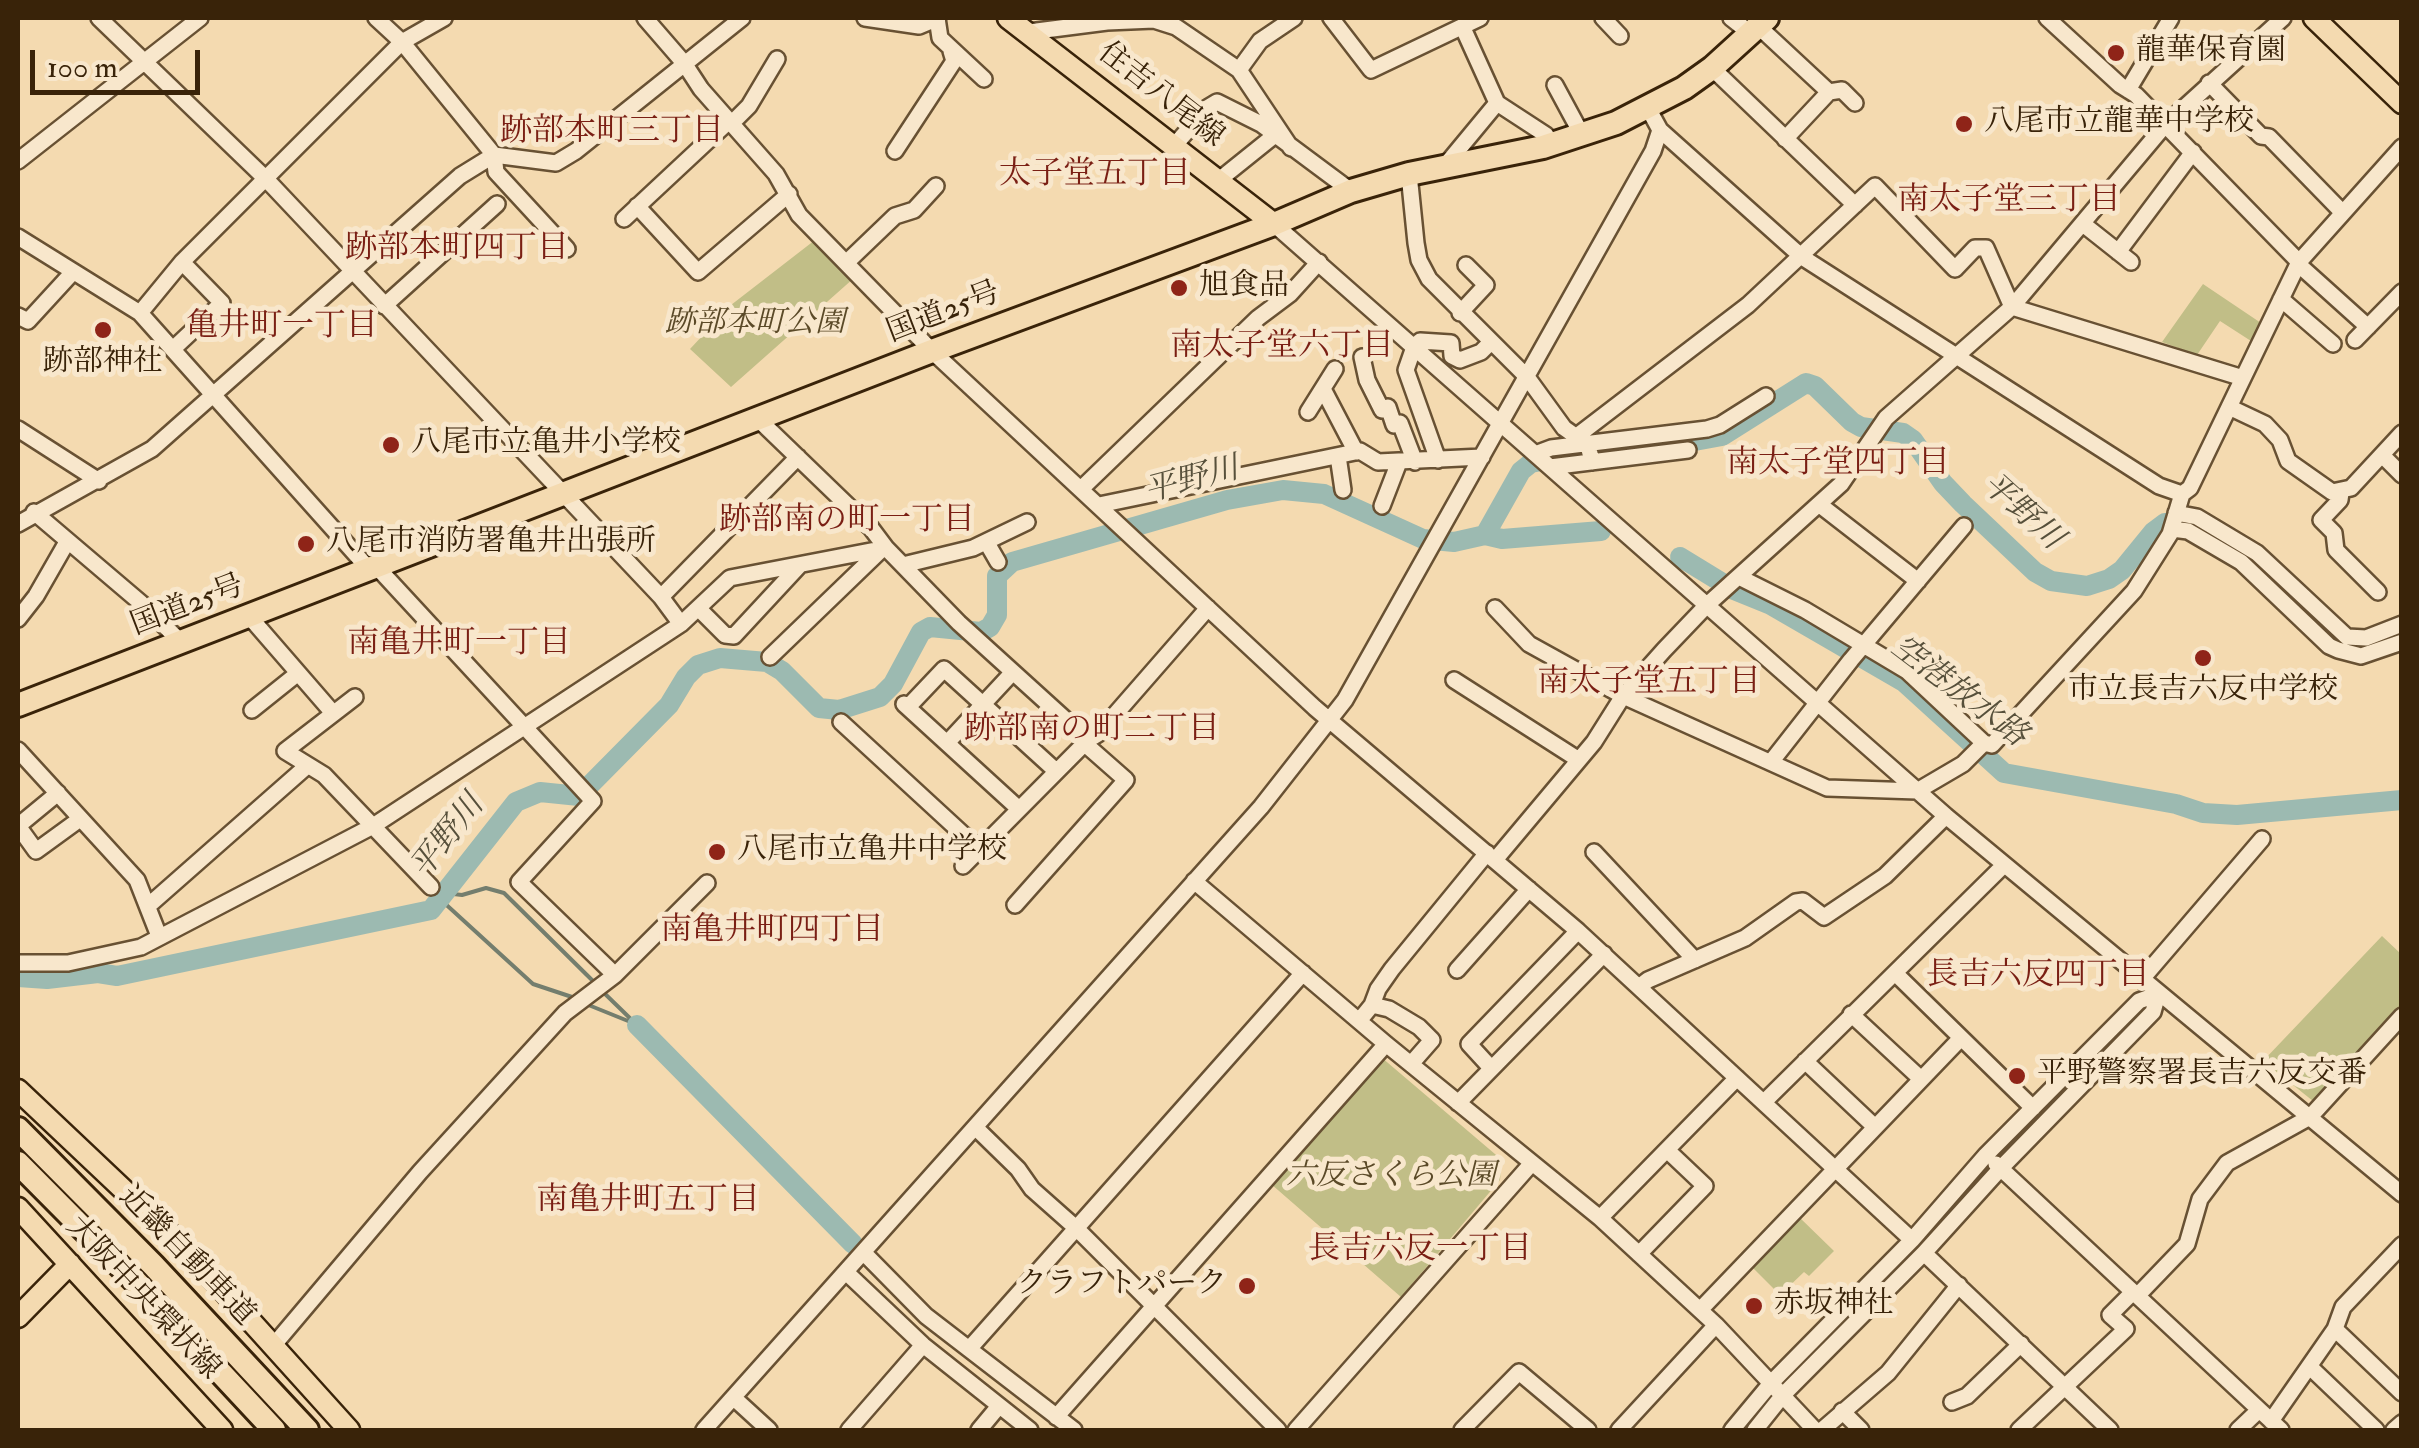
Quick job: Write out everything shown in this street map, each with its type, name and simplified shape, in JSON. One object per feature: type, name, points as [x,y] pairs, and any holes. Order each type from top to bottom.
[{"type":"highway","name":"国道25号","points":[[18,705],[932,351],[1274,224],[1351,191],[1582,135],[1648,108],[1712,68],[1758,26]]},
{"type":"highway","name":"近畿自動車道","points":[[18,1129],[153,1265],[307,1430]]},
{"type":"highway","name":"近畿自動車道","points":[[18,1164],[274,1430]]},
{"type":"main road","name":"住吉八尾線","points":[[1008,18],[1274,224]]},
{"type":"main road","points":[[2314,18],[2402,103]]},
{"type":"main road","name":"大阪中央環状線","points":[[18,1090],[183,1246],[349,1430]]},
{"type":"main road","name":"大阪中央環状線","points":[[18,1208],[222,1430]]},
{"type":"main road","points":[[18,1318],[70,1264]]},
{"type":"street","points":[[100,18],[266,179],[349,271],[662,597],[681,624]]},
{"type":"street","points":[[18,162],[200,18]]},
{"type":"street","points":[[376,18],[402,42],[494,155],[496,172],[567,249]]},
{"type":"street","points":[[140,313],[182,262],[402,42],[444,18]]},
{"type":"street","points":[[645,18],[790,194],[800,215],[932,351],[1315,708],[1604,954],[1912,1240]]},
{"type":"street","points":[[18,524],[152,449],[460,176],[494,155],[556,163],[742,18]]},
{"type":"street","points":[[866,18],[919,26],[937,18],[938,33],[951,51],[984,79]]},
{"type":"street","points":[[1238,70],[1260,41],[1294,18]]},
{"type":"street","points":[[1331,18],[1371,70],[1480,18]]},
{"type":"street","points":[[1731,18],[1758,26],[1829,92]]},
{"type":"street","points":[[2047,18],[2165,125],[2298,263],[2368,327]]},
{"type":"street","points":[[2128,90],[2171,18]]},
{"type":"street","points":[[1359,1021],[1392,969],[1579,760],[1623,696],[1707,605],[1820,504],[1859,461],[1880,428],[2012,307],[2165,125],[2283,18]]},
{"type":"street","points":[[1029,32],[1107,19],[1154,20],[1176,27],[1238,70],[1292,148]]},
{"type":"street","points":[[1463,28],[1498,103],[1546,135],[1552,145]]},
{"type":"street","points":[[895,152],[954,61],[951,51]]},
{"type":"street","points":[[624,218],[749,106],[776,59]]},
{"type":"street","points":[[1712,68],[1855,204]]},
{"type":"street","points":[[2209,84],[2261,136],[2269,137],[2342,212]]},
{"type":"street","points":[[1555,85],[1582,135]]},
{"type":"street","points":[[1785,139],[1829,92],[1842,90],[1855,104]]},
{"type":"street","points":[[1174,146],[1217,102],[1262,124],[1351,191]]},
{"type":"street","points":[[1444,166],[1498,103]]},
{"type":"street","points":[[1648,108],[1660,130],[1802,257],[2160,486],[2182,494]]},
{"type":"street","points":[[704,1430],[1261,807],[1330,721],[1384,634],[1652,151],[1660,130]]},
{"type":"street","points":[[1219,180],[1274,135]]},
{"type":"street","points":[[1738,578],[1805,610],[1908,671],[1984,743],[1992,744],[2134,591],[2174,521],[2182,494],[2190,488],[2298,263],[2402,147]]},
{"type":"street","points":[[2083,224],[2125,257],[2193,152]]},
{"type":"street","points":[[1409,174],[1419,260],[1429,279],[1527,377],[1564,428],[1583,440],[1592,462]]},
{"type":"street","points":[[846,263],[895,216],[914,210],[936,186]]},
{"type":"street","points":[[1583,440],[1802,257],[1875,186],[1955,269],[1975,248],[1986,248],[2012,307],[2243,378]]},
{"type":"street","points":[[637,206],[698,272],[790,194]]},
{"type":"street","points":[[384,306],[496,204]]},
{"type":"street","points":[[1274,224],[1946,816],[2402,1194]]},
{"type":"street","points":[[18,237],[140,313],[593,801],[519,882],[615,976]]},
{"type":"street","points":[[173,349],[222,303],[182,262]]},
{"type":"street","points":[[1082,488],[1258,318],[1290,294],[1318,262]]},
{"type":"street","points":[[1460,313],[1486,286],[1466,266]]},
{"type":"street","points":[[18,316],[28,321],[72,272]]},
{"type":"street","points":[[2355,340],[2402,292]]},
{"type":"street","points":[[2281,299],[2333,344]]},
{"type":"street","points":[[1438,460],[1406,370],[1414,347],[1420,341],[1451,343],[1452,356],[1460,360],[1481,352],[1491,342]]},
{"type":"street","points":[[1362,356],[1375,413],[1388,407],[1394,426],[1400,423],[1407,462],[1382,506]]},
{"type":"street","points":[[1308,412],[1335,369]]},
{"type":"street","points":[[1323,389],[1356,452]]},
{"type":"street","points":[[1536,454],[1583,440],[1707,429],[1766,396]]},
{"type":"street","points":[[2229,407],[2264,424],[2280,440],[2288,460],[2323,486],[2341,493],[2351,488],[2402,433]]},
{"type":"street","points":[[758,418],[871,528],[884,549],[958,623],[1126,780],[1014,905]]},
{"type":"street","points":[[18,429],[99,481]]},
{"type":"street","points":[[1550,467],[1688,450]]},
{"type":"street","points":[[1099,505],[1356,452],[1378,462],[1482,458]]},
{"type":"street","points":[[1338,456],[1342,490]]},
{"type":"street","points":[[2383,456],[2402,476]]},
{"type":"street","points":[[662,597],[798,457]]},
{"type":"street","points":[[2341,493],[2340,500],[2321,520],[2334,533],[2336,550],[2378,592]]},
{"type":"street","points":[[1820,504],[1918,582]]},
{"type":"street","points":[[34,512],[141,602],[181,642]]},
{"type":"street","points":[[2174,521],[2197,517],[2256,554],[2347,637],[2366,638],[2402,624]]},
{"type":"street","points":[[2174,521],[2240,562],[2329,646],[2361,656],[2402,642]]},
{"type":"street","points":[[903,565],[987,543],[1027,522]]},
{"type":"street","points":[[1771,762],[1964,526]]},
{"type":"street","points":[[18,620],[68,542]]},
{"type":"street","points":[[987,543],[998,562]]},
{"type":"street","points":[[18,963],[68,963],[141,947],[373,826],[681,624],[730,578],[884,549]]},
{"type":"street","points":[[770,657],[884,549]]},
{"type":"street","points":[[699,609],[724,635],[734,636],[800,566]]},
{"type":"street","points":[[963,866],[1098,734],[1208,608]]},
{"type":"street","points":[[1495,608],[1529,644],[1623,696],[1828,788],[1917,791],[1963,764],[1984,743]]},
{"type":"street","points":[[248,616],[333,713]]},
{"type":"street","points":[[1019,809],[906,706],[944,668],[1056,772]]},
{"type":"street","points":[[947,743],[1013,672]]},
{"type":"street","points":[[252,710],[297,674]]},
{"type":"street","points":[[1454,680],[1579,760]]},
{"type":"street","points":[[354,698],[285,751],[324,775],[431,887]]},
{"type":"street","points":[[841,722],[979,849]]},
{"type":"street","points":[[18,750],[137,880],[160,936]]},
{"type":"street","points":[[148,906],[307,766]]},
{"type":"street","points":[[58,793],[18,826],[36,851],[80,819]]},
{"type":"street","points":[[1639,987],[1746,938],[1796,902],[1803,901],[1824,917],[1885,876],[1946,816]]},
{"type":"street","points":[[2141,980],[2262,839]]},
{"type":"street","points":[[1594,852],[1695,960]]},
{"type":"street","points":[[1764,1102],[2004,865]]},
{"type":"street","points":[[1194,880],[1386,1044],[1600,1218],[1716,1325],[1819,1430],[1888,1373],[1959,1285]]},
{"type":"street","points":[[273,1346],[456,1131],[565,1013],[615,976],[707,883]]},
{"type":"street","points":[[1456,970],[1530,889]]},
{"type":"street","points":[[1491,1068],[1469,1044],[1578,931]]},
{"type":"street","points":[[1458,1102],[1604,954]]},
{"type":"street","points":[[970,1349],[1302,973]]},
{"type":"street","points":[[1895,973],[2032,1108]]},
{"type":"street","points":[[1755,1430],[1778,1389],[1986,1154],[2138,1001],[2158,994]]},
{"type":"street","points":[[1732,1430],[1924,1253],[2153,1012],[2158,994]]},
{"type":"street","points":[[1372,1005],[1389,1009],[1432,1040],[1411,1064]]},
{"type":"street","points":[[1851,1014],[1921,1079]]},
{"type":"street","points":[[2019,1430],[2126,1330],[2110,1315],[2187,1244],[2200,1200],[2227,1164],[2310,1117],[2402,1016]]},
{"type":"street","points":[[1700,1310],[1960,1038]]},
{"type":"street","points":[[1056,1417],[1386,1044]]},
{"type":"street","points":[[1804,1061],[1875,1127]]},
{"type":"street","points":[[1600,1218],[1737,1078]]},
{"type":"street","points":[[976,1128],[1018,1169],[1032,1189],[1278,1430]]},
{"type":"street","points":[[1640,1254],[1705,1186],[1667,1150]]},
{"type":"street","points":[[1986,1154],[2270,1420]]},
{"type":"street","points":[[1296,1430],[1532,1164]]},
{"type":"street","points":[[2238,1430],[2270,1420],[2335,1329],[2343,1307],[2402,1245]]},
{"type":"street","points":[[864,1253],[926,1316],[1074,1430]]},
{"type":"street","points":[[1924,1253],[2110,1430]]},
{"type":"street","points":[[847,1273],[922,1345],[1030,1430]]},
{"type":"street","points":[[1620,1430],[1716,1325]]},
{"type":"street","points":[[2335,1329],[2402,1394]]},
{"type":"street","points":[[1952,1402],[1967,1396],[2021,1344]]},
{"type":"street","points":[[848,1430],[922,1345]]},
{"type":"street","points":[[2310,1367],[2376,1430]]},
{"type":"street","points":[[1462,1430],[1519,1372],[1588,1430]]},
{"type":"street","points":[[734,1398],[769,1430]]},
{"type":"street","points":[[978,1430],[999,1406]]},
{"type":"street","points":[[1842,1411],[1861,1430]]},
{"type":"street","points":[[2394,1430],[2402,1423]]},
{"type":"green space","name":"跡部本町公園","points":[[815,240],[854,278],[731,387],[690,349],[731,305]]},
{"type":"green space","points":[[2203,284],[2261,323],[2251,341],[2220,321],[2197,355],[2162,342]]},
{"type":"green space","points":[[2382,936],[2401,954],[2401,1011],[2331,1089],[2313,1101],[2263,1061]]},
{"type":"green space","name":"六反さくら公園","points":[[1381,1057],[1502,1160],[1500,1180],[1401,1297],[1271,1184]]},
{"type":"green space","points":[[1798,1216],[1834,1251],[1809,1276],[1804,1272],[1780,1295],[1751,1266]]},
{"type":"waterway","name":"平野川","points":[[1662,447],[1722,436],[1806,383],[1815,386],[1861,427],[1903,433],[1913,440],[1963,504],[2035,572],[2051,581],[2087,586],[2109,579],[2122,570],[2153,532],[2165,523],[2182,522],[2193,524],[2244,556],[2343,646],[2373,645],[2402,633]]},
{"type":"waterway","name":"平野川","points":[[1485,535],[1521,471],[1531,463],[1571,455],[1633,451]]},
{"type":"waterway","name":"平野川","points":[[18,977],[47,979],[98,973],[117,976],[431,910],[516,802],[540,792],[579,796],[669,705],[698,665],[720,658],[767,662],[782,671],[819,708],[839,710],[880,697],[893,684],[921,632],[930,627],[981,632],[990,627],[997,615],[997,576],[1012,562],[1227,500],[1283,490],[1324,494],[1423,539],[1454,542],[1485,535],[1502,539],[1601,531]]},
{"type":"waterway","name":"空港放水路","points":[[1680,557],[1904,682],[2004,773],[2176,804],[2203,813],[2237,815],[2402,800]]},
{"type":"waterway","points":[[445,893],[462,895],[486,888],[504,893],[595,983]]},
{"type":"waterway","points":[[440,899],[533,984],[578,999]]},
{"type":"waterway","points":[[601,990],[637,1025]]},
{"type":"waterway","points":[[586,1004],[633,1023]]},
{"type":"waterway","points":[[637,1025],[853,1244]]},
{"type":"place","name":"龍華保育園","points":[[2116,53]]},
{"type":"place","name":"八尾市立龍華中学校","points":[[1964,124]]},
{"type":"place","name":"旭食品","points":[[1179,288]]},
{"type":"place","name":"跡部神社","points":[[103,330]]},
{"type":"place","name":"八尾市立亀井小学校","points":[[391,445]]},
{"type":"place","name":"八尾市消防署亀井出張所","points":[[306,544]]},
{"type":"place","name":"市立長吉六反中学校","points":[[2203,658]]},
{"type":"place","name":"八尾市立亀井中学校","points":[[717,852]]},
{"type":"place","name":"平野警察署長吉六反交番","points":[[2017,1076]]},
{"type":"place","name":"クラフトパーク","points":[[1247,1286]]},
{"type":"place","name":"赤坂神社","points":[[1754,1306]]},
{"type":"district","name":"跡部本町三丁目","points":[[612,133]]},
{"type":"district","name":"太子堂五丁目","points":[[1095,176]]},
{"type":"district","name":"南太子堂三丁目","points":[[2009,202]]},
{"type":"district","name":"跡部本町四丁目","points":[[457,250]]},
{"type":"district","name":"亀井町一丁目","points":[[282,328]]},
{"type":"district","name":"南太子堂六丁目","points":[[1282,348]]},
{"type":"district","name":"南太子堂四丁目","points":[[1838,465]]},
{"type":"district","name":"跡部南の町一丁目","points":[[847,522]]},
{"type":"district","name":"南亀井町一丁目","points":[[459,645]]},
{"type":"district","name":"南太子堂五丁目","points":[[1649,684]]},
{"type":"district","name":"跡部南の町二丁目","points":[[1092,731]]},
{"type":"district","name":"南亀井町四丁目","points":[[772,932]]},
{"type":"district","name":"長吉六反四丁目","points":[[2038,977]]},
{"type":"district","name":"南亀井町五丁目","points":[[648,1202]]},
{"type":"district","name":"長吉六反一丁目","points":[[1420,1251]]}]
